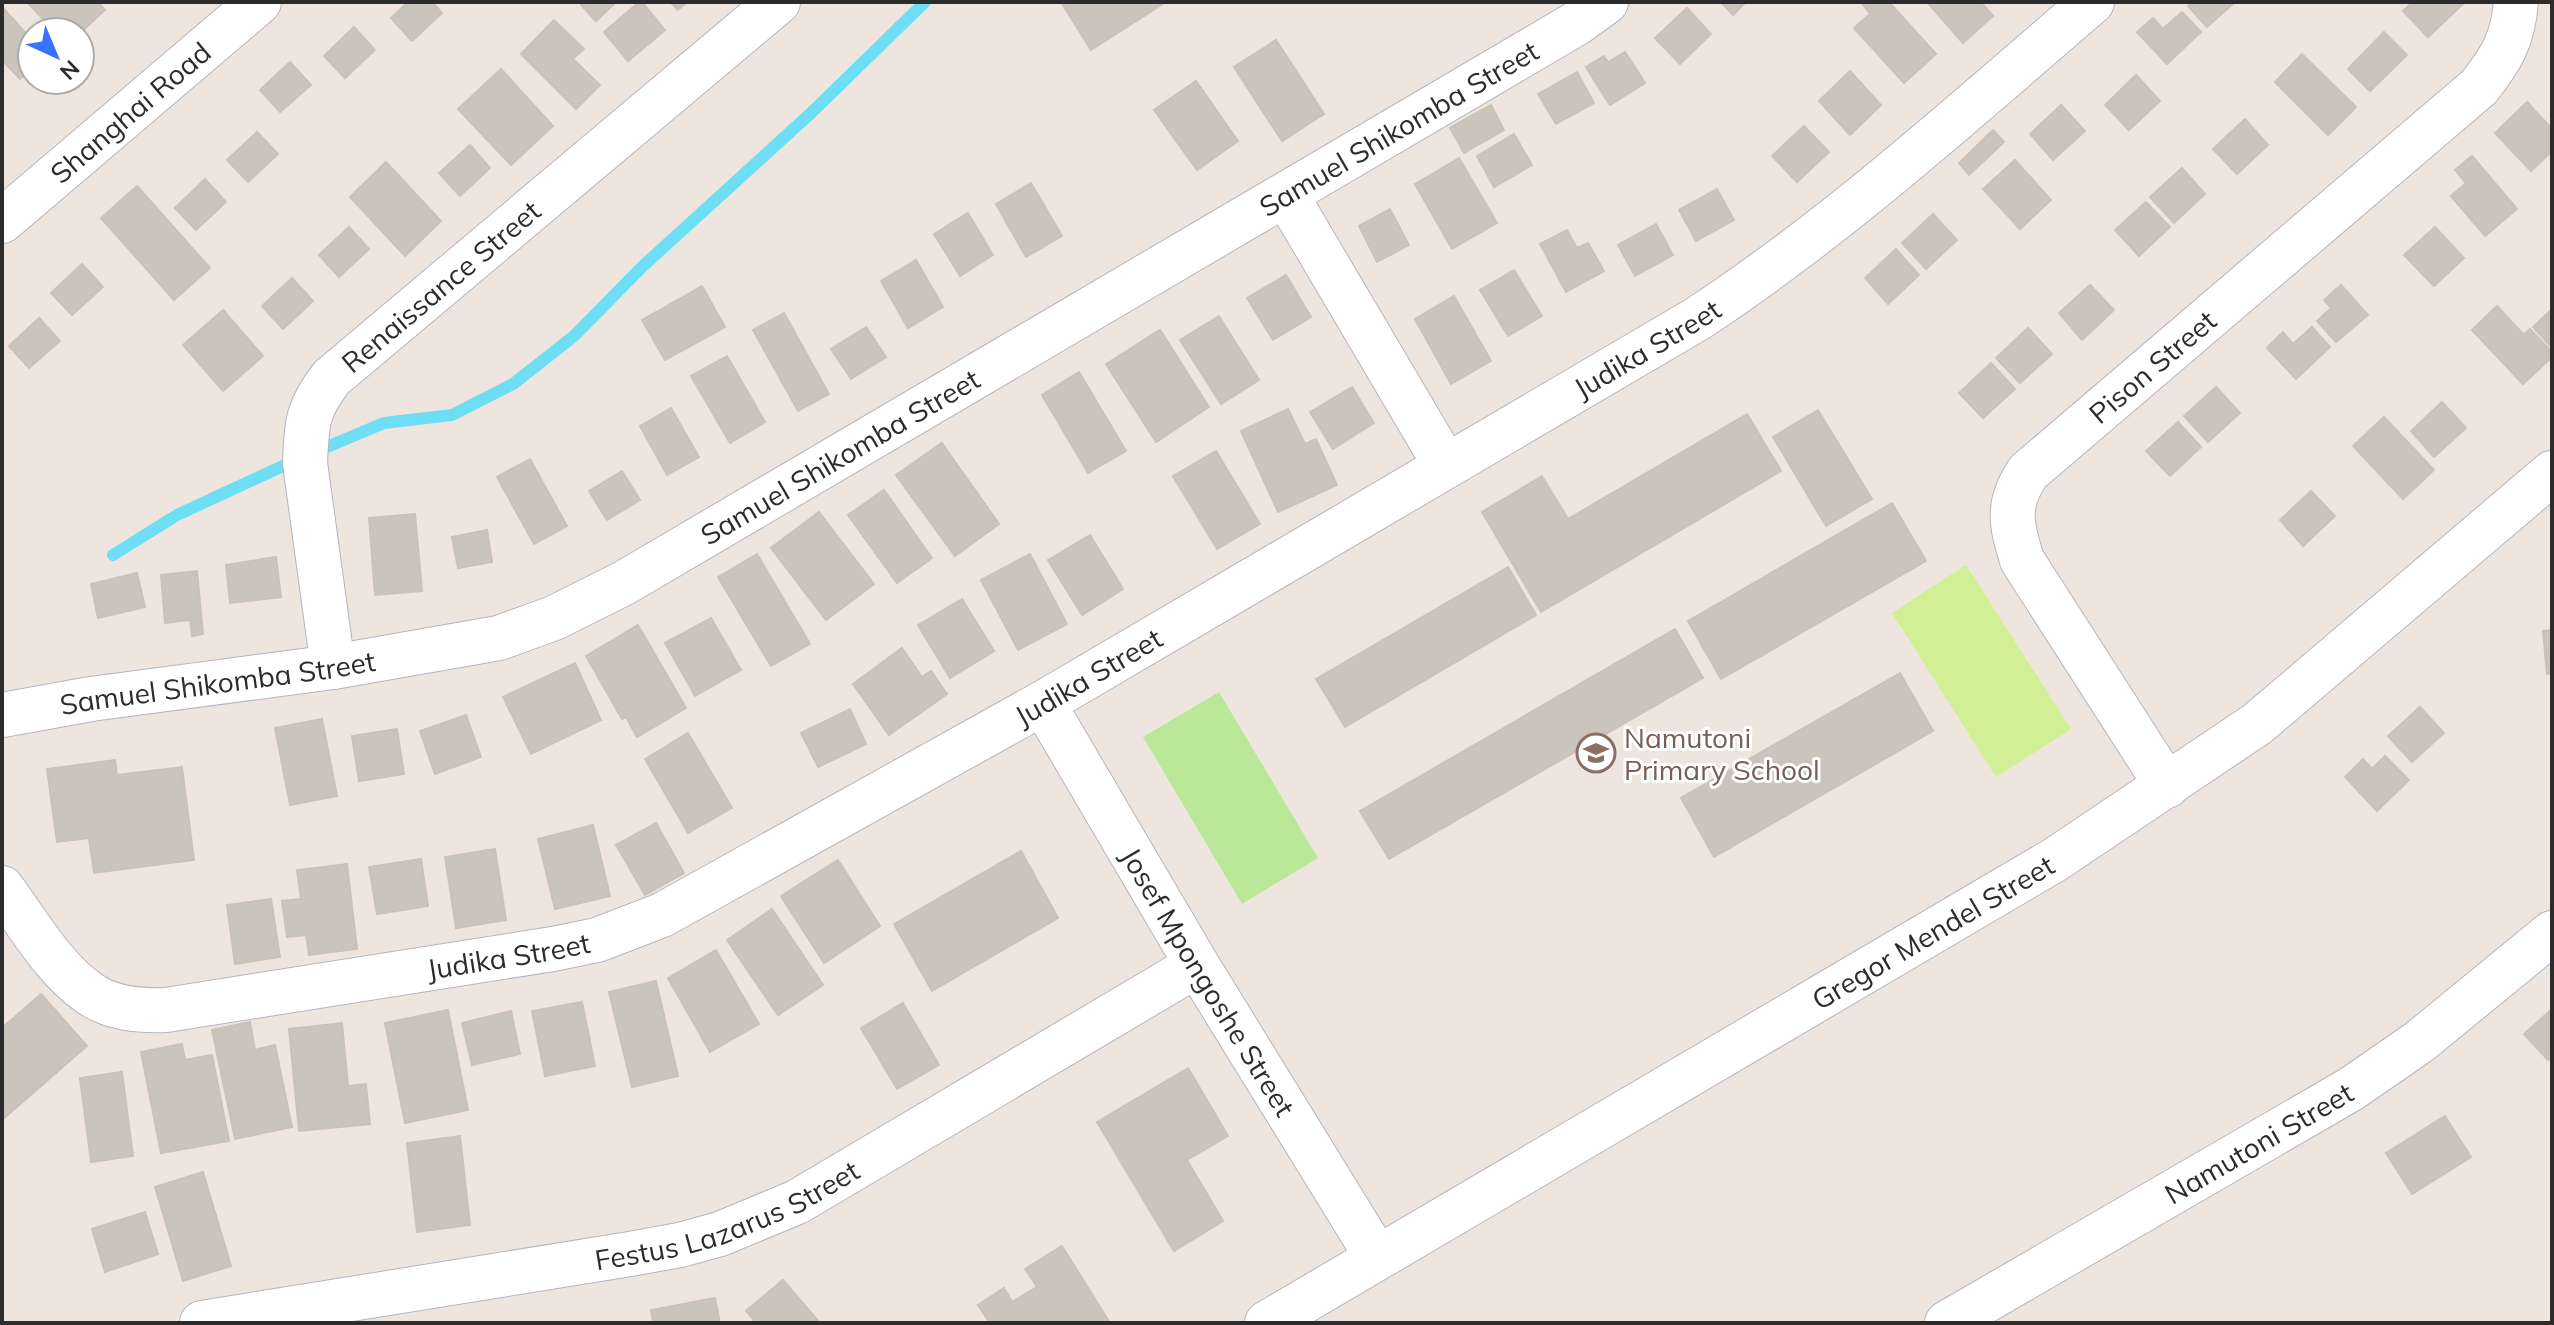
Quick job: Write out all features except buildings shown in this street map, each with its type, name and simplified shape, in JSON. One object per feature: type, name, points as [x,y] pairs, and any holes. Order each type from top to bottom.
[{"type":"street","name":"Shanghai Road","points":[[2,221],[259,2]]},
{"type":"street","name":"Renaissance Street","points":[[333,667],[305,463],[304,439],[316,398],[331,378],[778,2]]},
{"type":"street","name":"Samuel Shikomba Street","points":[[2,715],[91,699],[333,667],[521,632],[588,602],[1286,195],[1577,23],[1606,2]]},
{"type":"street","name":"Judika Street","points":[[2,888],[68,975],[91,995],[137,1011],[166,1010],[553,949],[597,940],[662,915],[1043,703],[1732,296],[1855,201],[2092,2]]},
{"type":"street","name":"Pison Street","points":[[2167,786],[2022,560],[2014,535],[2011,509],[2017,488],[2028,472],[2479,87],[2501,59],[2513,28],[2516,2]]},
{"type":"street","points":[[1286,195],[1446,466]]},
{"type":"street","name":"Gregor Mendel Street","points":[[1267,1323],[2056,859],[2167,786],[2267,717],[2552,473]]},
{"type":"street","name":"Josef Mpongoshe Street","points":[[1043,703],[1197,965],[1377,1257]]},
{"type":"street","name":"Namutoni Street","points":[[1947,1323],[2351,1089],[2419,1042],[2552,933]]},
{"type":"street","name":"Festus Lazarus Street","points":[[202,1323],[630,1254],[720,1234],[797,1202],[1197,965]]},
{"type":"green space","points":[[1966,565],[2071,729],[1996,777],[1892,613]]},
{"type":"green space","points":[[1219,692],[1318,858],[1242,904],[1143,737]]},
{"type":"waterway","points":[[315,452],[384,423],[452,415],[513,384],[574,336],[643,266],[811,113],[925,2]]},
{"type":"waterway","points":[[113,555],[177,515],[298,459]]},
{"type":"place","name":"Namutoni Primary School","points":[[1596,753]]}]
